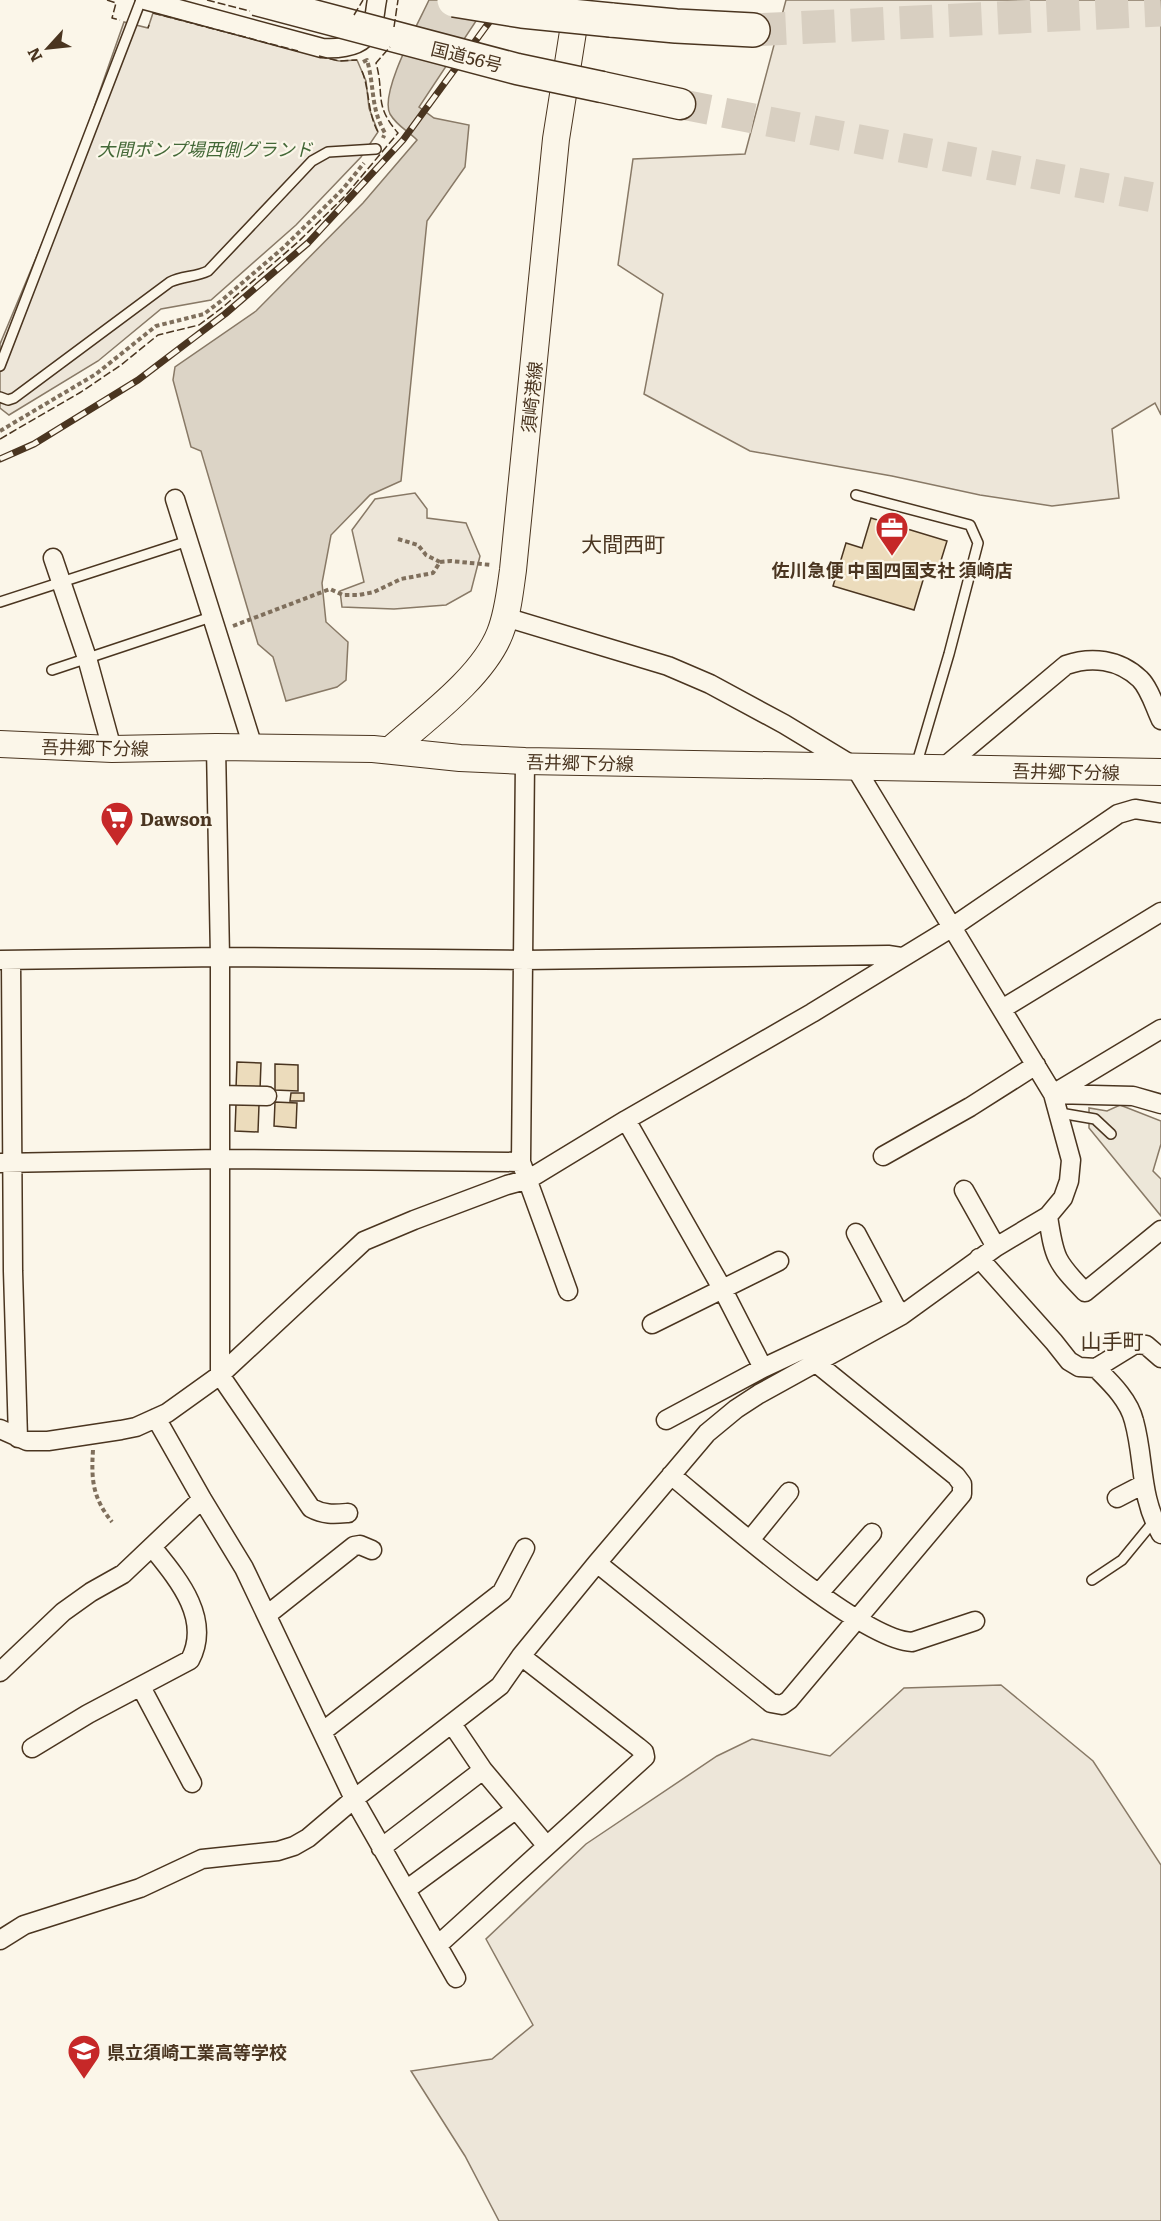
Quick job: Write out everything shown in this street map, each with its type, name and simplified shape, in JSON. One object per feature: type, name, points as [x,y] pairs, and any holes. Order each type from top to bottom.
[{"type":"highway","name":"国道56号","points":[[256,0],[517,69],[680,104]]},
{"type":"highway","points":[[454,0],[522,11],[611,20],[753,30]]},
{"type":"main road","name":"須崎港線","points":[[390,750],[474,673],[499,635],[505,617],[513,570],[556,140],[578,0]]},
{"type":"main road","name":"吾井郷下分線","points":[[0,744],[112,749],[254,747],[390,750],[460,758],[525,761],[1161,772]]},
{"type":"street","points":[[143,0],[322,48],[338,49],[358,43],[371,30],[377,0]]},
{"type":"street","points":[[175,499],[218,623],[254,747]]},
{"type":"street","points":[[54,558],[87,658],[112,749]]},
{"type":"street","points":[[0,1940],[24,1925],[140,1888],[202,1858],[278,1851],[308,1838],[354,1799],[500,1686],[521,1656],[597,1563],[707,1433],[736,1409],[759,1394],[815,1362],[996,1246],[1048,1216],[1063,1198],[1069,1181],[1071,1160],[1053,1094],[855,767],[784,724],[688,674],[505,617]]},
{"type":"street","points":[[943,768],[1066,664],[1083,659],[1102,660],[1122,667],[1140,679],[1161,720]]},
{"type":"street","points":[[216,747],[220,957],[220,1375],[311,1508],[327,1514],[348,1513]]},
{"type":"street","points":[[525,761],[521,1162],[568,1291]]},
{"type":"street","points":[[0,1429],[18,1438],[38,1442],[136,1427],[177,1407],[220,1375],[364,1241],[507,1185],[529,1179],[626,1120],[812,1013],[951,928],[1118,814],[1135,808],[1161,813]]},
{"type":"street","points":[[1002,1009],[1161,912]]},
{"type":"street","points":[[18,1438],[6,1270],[6,960],[220,957],[524,960],[888,955],[901,957]]},
{"type":"street","points":[[1053,1094],[1161,1029]]},
{"type":"street","points":[[884,1156],[970,1107],[1036,1065]]},
{"type":"street","points":[[1053,1094],[1133,1096],[1161,1104]]},
{"type":"street","points":[[220,1095],[267,1096]]},
{"type":"street","points":[[626,1120],[723,1290],[763,1368]]},
{"type":"street","points":[[7,1163],[219,1159],[521,1162]]},
{"type":"street","points":[[963,1190],[996,1246]]},
{"type":"street","points":[[1048,1216],[1053,1250],[1062,1268],[1085,1292],[1161,1230]]},
{"type":"street","points":[[856,1233],[898,1310]]},
{"type":"street","points":[[980,1258],[1069,1361],[1079,1367],[1096,1368],[1135,1344],[1146,1345],[1161,1358]]},
{"type":"street","points":[[652,1324],[779,1261]]},
{"type":"street","points":[[666,1419],[763,1368],[898,1310]]},
{"type":"street","points":[[597,1563],[771,1703],[782,1705],[789,1700],[962,1494],[962,1484],[956,1476],[815,1362]]},
{"type":"street","points":[[1096,1368],[1124,1400],[1134,1419],[1149,1509],[1157,1528]]},
{"type":"street","points":[[156,1418],[244,1568],[354,1799],[456,1978]]},
{"type":"street","points":[[671,1475],[819,1593],[857,1620],[902,1642],[912,1642],[975,1621]]},
{"type":"street","points":[[1117,1498],[1144,1484]]},
{"type":"street","points":[[750,1540],[789,1492]]},
{"type":"street","points":[[0,1672],[63,1612],[91,1592],[123,1574],[202,1499]]},
{"type":"street","points":[[819,1593],[872,1533]]},
{"type":"street","points":[[267,1615],[354,1546],[360,1545],[372,1550]]},
{"type":"street","points":[[32,1748],[88,1714],[190,1660],[197,1641],[195,1617],[190,1600],[180,1581],[152,1547]]},
{"type":"street","points":[[322,1732],[502,1592],[525,1548]]},
{"type":"street","points":[[438,1945],[645,1757],[644,1752],[638,1747],[521,1656]]},
{"type":"street","points":[[141,1687],[192,1783]]},
{"type":"street","points":[[452,1724],[483,1770],[546,1845]]},
{"type":"street","points":[[381,1848],[483,1770]]},
{"type":"street","points":[[406,1890],[515,1810]]},
{"type":"lane","points":[[0,366],[143,0]]},
{"type":"lane","points":[[0,397],[8,400],[14,399],[170,282],[180,277],[208,271],[312,161],[328,152],[376,149]]},
{"type":"lane","points":[[856,495],[970,525],[978,543],[916,768]]},
{"type":"lane","points":[[0,602],[188,541]]},
{"type":"lane","points":[[52,670],[87,658],[218,623]]},
{"type":"lane","points":[[1060,1113],[1095,1119],[1111,1134]]},
{"type":"lane","points":[[1092,1580],[1122,1560],[1157,1528]]},
{"type":"path","points":[[399,539],[418,545],[426,555],[440,562],[484,563],[513,570]]},
{"type":"path","points":[[218,623],[330,589],[343,595],[374,592],[401,579],[433,573],[440,562]]},
{"type":"path","points":[[94,1435],[92,1469],[96,1498],[112,1522]]},
{"type":"green space","points":[[786,0],[1161,0],[1161,415],[1155,403],[1112,429],[1119,498],[1052,506],[980,495],[892,476],[750,451],[644,394],[663,294],[618,265],[633,159],[745,154]]},
{"type":"green space","name":"大間ポンプ場西側グランド","points":[[153,13],[339,61],[357,60],[366,81],[369,108],[378,132],[361,157],[296,225],[211,300],[161,309],[98,361],[9,415],[0,408],[0,344],[69,179],[124,22],[148,28]]},
{"type":"green space","points":[[415,493],[427,509],[427,518],[466,523],[480,556],[471,591],[446,605],[394,609],[342,607],[340,591],[364,582],[352,530],[375,499]]},
{"type":"green space","points":[[1001,1685],[1093,1761],[1161,1865],[1161,2221],[499,2221],[465,2156],[411,2071],[492,2059],[533,2025],[486,1939],[586,1844],[717,1756],[752,1739],[830,1756],[904,1688]]},
{"type":"shaded area","points":[[429,0],[484,0],[482,12],[419,107],[434,118],[469,125],[465,167],[427,221],[401,481],[370,495],[331,535],[322,583],[326,622],[348,642],[346,680],[337,687],[286,701],[273,657],[258,644],[201,451],[191,447],[173,380],[175,367],[256,311],[363,203],[417,140],[393,118],[388,104],[395,75]]},
{"type":"shaded area","points":[[1120,1105],[1161,1121],[1161,1144],[1153,1171],[1161,1179],[1161,1216],[1089,1128],[1089,1108],[1107,1111]]},
{"type":"building","name":"佐川急便 中国四国支社 須崎店","points":[[871,518],[947,541],[938,570],[927,567],[914,610],[833,586],[846,543],[862,548]]},
{"type":"building","points":[[237,1062],[261,1063],[260,1090],[236,1088]]},
{"type":"building","points":[[275,1064],[298,1065],[298,1091],[275,1090]]},
{"type":"building","points":[[291,1093],[304,1093],[304,1101],[290,1101]]},
{"type":"building","points":[[275,1102],[297,1103],[296,1128],[274,1126]]},
{"type":"building","points":[[236,1104],[259,1105],[258,1132],[235,1131]]},
{"type":"tunnel","points":[[753,30],[1161,10]]},
{"type":"tunnel","points":[[680,104],[1161,199]]},
{"type":"railway","points":[[0,459],[34,444],[138,380],[225,314],[308,243],[403,140],[490,21],[502,0]]},
{"type":"fence","points":[[107,0],[116,3],[112,18],[120,20]]},
{"type":"fence","points":[[207,0],[250,11]]},
{"type":"fence","points":[[354,15],[363,0]]},
{"type":"fence","points":[[394,27],[398,0]]},
{"type":"fence","points":[[153,13],[298,51]]},
{"type":"fence","points":[[0,439],[81,392],[121,365],[158,335],[199,325],[298,242],[345,196],[398,133],[382,107],[376,63],[390,47]]},
{"type":"fence","points":[[319,56],[339,61],[357,60]]},
{"type":"fence","points":[[362,71],[372,117],[378,132]]},
{"type":"place","name":"佐川急便 中国四国支社 須崎店","points":[[892,557]]},
{"type":"place","name":"Dawson","points":[[117,847]]},
{"type":"place","name":"県立須崎工業高等学校","points":[[84,2080]]},
{"type":"district","name":"大間西町","points":[[623,542]]},
{"type":"district","name":"山手町","points":[[1112,1339]]}]
